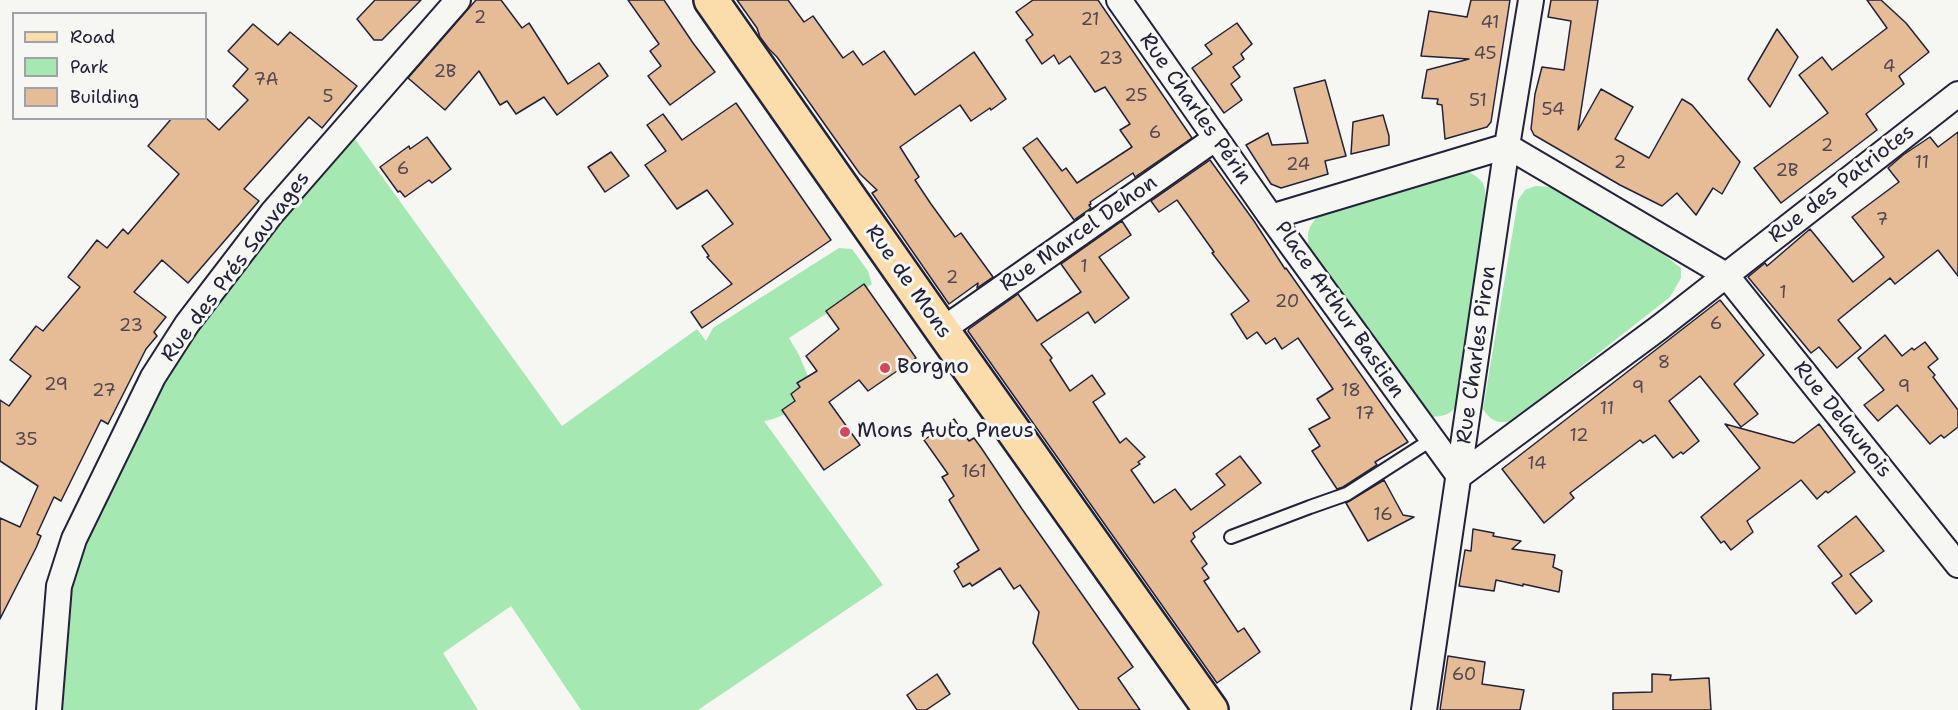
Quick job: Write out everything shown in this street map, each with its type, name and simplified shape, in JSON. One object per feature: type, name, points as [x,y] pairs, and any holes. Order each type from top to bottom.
[{"type":"main road","name":"Rue de Mons","points":[[711,0],[1211,710]]},
{"type":"street","name":"Rue des Prés Sauvages","points":[[49,710],[59,586],[74,538],[153,376],[187,324],[272,213],[458,0]]},
{"type":"street","name":"Rue Charles Périn","points":[[1119,0],[1271,217]]},
{"type":"street","name":"Rue Charles Piron","points":[[1424,710],[1507,146],[1531,0]]},
{"type":"street","name":"Rue des Patriotes","points":[[1726,275],[1958,94]]},
{"type":"street","name":"Rue Marcel Dehon","points":[[942,330],[1216,138]]},
{"type":"street","name":"Place Arthur Bastien","points":[[1459,476],[1271,217],[1507,146]]},
{"type":"street","points":[[1459,476],[1660,327],[1726,275],[1507,146]]},
{"type":"street","name":"Rue Delaunois","points":[[1726,275],[1958,565]]},
{"type":"lane","points":[[1231,537],[1347,494],[1431,440]]},
{"type":"green space","points":[[347,128],[562,426],[697,329],[706,341],[713,328],[839,248],[852,249],[868,271],[872,284],[789,338],[812,386],[792,410],[764,421],[883,585],[698,710],[581,710],[511,606],[443,653],[478,710],[49,710],[59,586],[153,377]]},
{"type":"green space","points":[[1465,170],[1484,185],[1485,209],[1459,401],[1448,413],[1431,417],[1423,409],[1309,248],[1308,236],[1312,223],[1323,211]]},
{"type":"green space","points":[[1535,186],[1550,187],[1663,254],[1681,268],[1681,278],[1670,297],[1512,421],[1498,422],[1483,409],[1518,200],[1525,190]]},
{"type":"building","points":[[375,0],[421,0],[382,40],[374,40],[357,19]]},
{"type":"building","points":[[476,0],[501,0],[522,28],[529,23],[568,84],[599,63],[608,76],[557,115],[544,97],[516,114],[507,101],[500,105],[479,71],[445,110],[408,78]]},
{"type":"building","points":[[628,0],[664,0],[715,72],[670,105],[648,76],[661,66],[650,51],[659,44]]},
{"type":"building","points":[[737,0],[788,0],[804,22],[813,16],[843,58],[853,51],[863,65],[884,51],[915,95],[974,52],[1006,99],[971,121],[960,105],[900,147],[919,177],[915,180],[931,204],[955,237],[961,233],[993,277],[977,288],[978,283],[949,304],[872,193],[877,190],[860,174],[777,57],[760,37],[757,28]]},
{"type":"building","points":[[1033,0],[1098,0],[1192,138],[1135,177],[1133,173],[1090,202],[1091,208],[1074,220],[1023,148],[1037,138],[1062,171],[1066,168],[1077,183],[1132,147],[1120,130],[1130,124],[1105,87],[1095,92],[1070,56],[1059,64],[1054,55],[1042,64],[1026,40],[1033,35],[1016,12]]},
{"type":"building","points":[[1471,0],[1510,0],[1491,122],[1487,127],[1445,139],[1442,105],[1437,104],[1438,99],[1422,98],[1427,70],[1469,59],[1421,56],[1429,11],[1467,17]]},
{"type":"building","points":[[1551,0],[1598,0],[1578,130],[1601,89],[1633,107],[1615,139],[1649,158],[1682,99],[1692,105],[1740,162],[1722,194],[1713,188],[1696,215],[1677,193],[1662,206],[1620,185],[1534,135],[1531,129],[1535,94],[1542,67],[1564,70],[1571,21],[1548,17]]},
{"type":"building","points":[[1867,0],[1881,0],[1906,23],[1929,52],[1899,76],[1904,84],[1866,114],[1877,130],[1781,203],[1754,168],[1828,113],[1799,75],[1822,57],[1832,70],[1887,28]]},
{"type":"building","points":[[1237,23],[1252,44],[1241,54],[1244,59],[1233,67],[1240,77],[1231,84],[1242,100],[1224,113],[1192,68],[1212,54],[1205,45]]},
{"type":"building","points":[[253,24],[278,45],[290,32],[357,86],[322,128],[309,117],[244,189],[259,201],[188,283],[162,260],[134,292],[166,317],[154,332],[157,336],[146,349],[108,424],[101,420],[61,501],[54,497],[37,534],[41,536],[36,548],[0,619],[0,518],[20,527],[38,486],[0,461],[0,400],[9,406],[31,376],[10,360],[36,326],[43,331],[80,287],[68,277],[97,240],[107,248],[123,229],[128,234],[179,174],[148,146],[170,120],[207,119],[219,130],[248,100],[233,86],[248,69],[228,51]]},
{"type":"building","points":[[1777,29],[1798,57],[1770,107],[1748,79]]},
{"type":"building","points":[[1325,80],[1346,156],[1325,161],[1328,174],[1281,188],[1271,184],[1246,145],[1268,133],[1272,145],[1308,143],[1294,88]]},
{"type":"building","points":[[736,103],[831,240],[702,328],[691,312],[732,284],[707,257],[709,256],[702,246],[733,224],[707,190],[677,209],[645,165],[666,151],[647,125],[663,114],[682,140]]},
{"type":"building","points":[[1383,115],[1389,145],[1351,154],[1353,122]]},
{"type":"building","points":[[1958,132],[1958,276],[1938,250],[1895,284],[1890,278],[1838,320],[1861,348],[1837,368],[1819,347],[1811,353],[1748,277],[1765,263],[1767,266],[1810,229],[1853,282],[1884,257],[1852,217],[1899,182],[1888,168],[1903,155],[1930,137],[1938,147]]},
{"type":"building","points":[[427,137],[451,169],[432,183],[429,180],[405,197],[400,191],[398,192],[380,167],[409,146],[410,149]]},
{"type":"building","points":[[611,152],[629,176],[605,192],[588,167]]},
{"type":"building","points":[[1210,160],[1408,442],[1375,462],[1377,465],[1343,487],[1337,489],[1312,451],[1320,446],[1309,429],[1330,418],[1317,399],[1333,389],[1298,338],[1282,349],[1275,338],[1266,344],[1257,332],[1247,339],[1231,314],[1249,301],[1212,253],[1214,252],[1177,200],[1159,212],[1151,201]]},
{"type":"building","points":[[1122,221],[1131,235],[1099,257],[1129,298],[1095,323],[1088,312],[1041,344],[1052,358],[1050,360],[1070,391],[1092,375],[1105,394],[1093,402],[1120,443],[1126,438],[1145,457],[1131,470],[1154,503],[1175,489],[1191,510],[1225,485],[1216,474],[1240,456],[1261,483],[1193,533],[1195,537],[1191,541],[1207,564],[1202,568],[1209,578],[1204,581],[1238,632],[1244,628],[1260,652],[1217,683],[968,331],[1018,294],[1037,321],[1081,292],[1061,264]]},
{"type":"building","points":[[864,284],[916,358],[868,391],[859,380],[829,402],[860,445],[824,470],[782,410],[795,401],[791,394],[800,387],[797,383],[817,371],[806,356],[839,329],[826,311]]},
{"type":"building","points":[[1720,300],[1764,355],[1734,384],[1758,414],[1741,427],[1700,376],[1669,401],[1699,441],[1683,454],[1681,452],[1673,458],[1655,435],[1643,443],[1640,440],[1570,493],[1574,498],[1544,523],[1502,469]]},
{"type":"building","points":[[1885,335],[1902,356],[1925,342],[1938,359],[1928,367],[1958,410],[1958,427],[1944,438],[1941,435],[1930,444],[1897,405],[1878,421],[1864,405],[1884,390],[1858,358]]},
{"type":"building","points":[[954,419],[969,441],[974,438],[982,449],[1133,667],[1118,678],[1140,710],[1079,710],[1033,643],[1039,612],[1020,585],[1014,589],[1000,568],[972,586],[970,583],[963,587],[954,571],[959,567],[957,564],[979,550],[949,500],[954,496],[942,477],[948,474],[924,440]]},
{"type":"building","points":[[1725,424],[1794,443],[1819,424],[1855,472],[1817,499],[1801,480],[1747,521],[1753,532],[1731,550],[1724,541],[1721,543],[1701,517],[1760,468]]},
{"type":"building","points":[[1384,480],[1403,515],[1414,517],[1368,541],[1346,503]]},
{"type":"building","points":[[1856,516],[1884,551],[1850,574],[1872,601],[1856,614],[1832,583],[1842,576],[1818,546]]},
{"type":"building","points":[[1473,529],[1494,533],[1493,536],[1521,541],[1512,549],[1555,555],[1553,567],[1562,571],[1559,592],[1496,580],[1494,591],[1459,586],[1465,550],[1471,551]]},
{"type":"building","points":[[1448,656],[1485,662],[1482,684],[1524,690],[1520,710],[1440,710]]},
{"type":"building","points":[[937,674],[950,694],[926,710],[917,710],[907,695]]},
{"type":"building","points":[[1652,674],[1671,675],[1670,680],[1709,678],[1711,710],[1613,710],[1613,693],[1652,692]]},
{"type":"place","name":"Borgno","points":[[885,368]]},
{"type":"place","name":"Mons Auto Pneus","points":[[845,432]]}]
